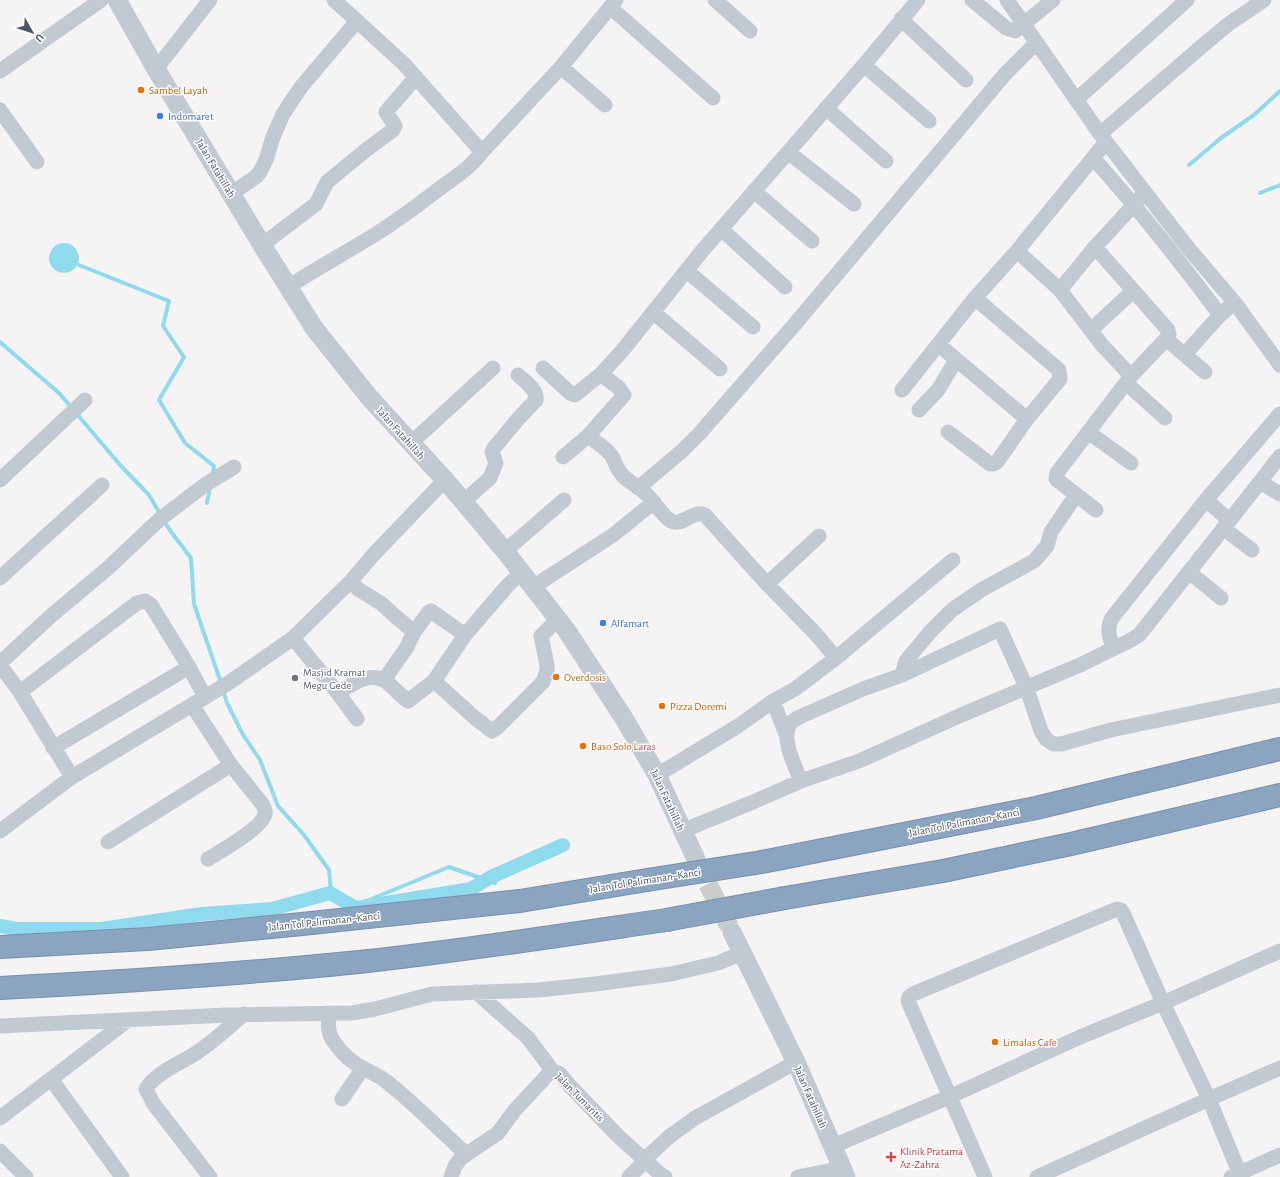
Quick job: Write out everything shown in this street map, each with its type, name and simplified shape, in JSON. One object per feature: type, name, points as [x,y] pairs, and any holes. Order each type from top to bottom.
[{"type":"highway","name":"Jalan Tol Palimanan–Kanci","points":[[0,947],[148,939],[520,901],[762,862],[1036,808],[1280,749]]},
{"type":"highway","points":[[0,988],[142,981],[360,962],[522,942],[666,920],[943,871],[1071,844],[1280,795]]},
{"type":"street","points":[[0,71],[101,0]]},
{"type":"street","name":"Jalan Fatahillah","points":[[117,0],[156,69],[314,328],[364,392],[445,480],[505,551],[558,619],[625,720],[657,775],[695,857]]},
{"type":"street","points":[[156,69],[210,0]]},
{"type":"street","points":[[334,0],[404,64],[482,152]]},
{"type":"street","points":[[715,0],[750,32]]},
{"type":"street","points":[[543,368],[570,393],[575,395],[601,374],[622,351],[754,191],[864,65],[918,0]]},
{"type":"street","points":[[972,0],[1006,28],[1015,31],[1053,0]]},
{"type":"street","points":[[1007,0],[1103,138],[1189,249],[1235,303],[1280,365]]},
{"type":"street","points":[[1076,100],[1171,5],[1187,0]]},
{"type":"street","points":[[902,390],[976,298],[1017,251],[1093,158],[1103,138],[1208,41],[1230,23],[1264,0]]},
{"type":"street","points":[[288,287],[378,233],[464,171],[475,161],[561,66],[613,4],[713,98]]},
{"type":"street","points":[[901,19],[966,80]]},
{"type":"street","points":[[232,194],[257,176],[266,160],[273,137],[283,114],[301,87],[357,21]]},
{"type":"street","points":[[638,488],[682,451],[699,434],[795,324],[1006,73],[1036,43]]},
{"type":"street","points":[[864,65],[928,121]]},
{"type":"street","points":[[561,66],[605,105]]},
{"type":"street","points":[[262,245],[316,204],[327,182],[393,130],[395,126],[386,112],[416,77]]},
{"type":"street","points":[[826,108],[886,161]]},
{"type":"street","points":[[0,110],[37,162]]},
{"type":"street","points":[[788,152],[854,204]]},
{"type":"street","points":[[1093,158],[1134,204],[1220,315]]},
{"type":"street","points":[[754,191],[812,241]]},
{"type":"street","points":[[1060,290],[1095,246],[1146,192]]},
{"type":"street","points":[[721,230],[785,288]]},
{"type":"street","points":[[1095,246],[1168,330],[1169,335],[1128,380],[1057,473],[1056,479],[1096,510]]},
{"type":"street","points":[[1017,251],[1060,290],[1128,380],[1165,418]]},
{"type":"street","points":[[687,271],[753,327]]},
{"type":"street","points":[[1091,330],[1133,291]]},
{"type":"street","points":[[948,432],[990,464],[993,464],[997,462],[1027,419],[1060,379],[1059,370],[976,298]]},
{"type":"street","points":[[1185,354],[1220,315],[1235,303]]},
{"type":"street","points":[[653,312],[720,369]]},
{"type":"street","points":[[1166,339],[1205,372]]},
{"type":"street","points":[[939,345],[1027,419]]},
{"type":"street","points":[[919,410],[938,390],[956,360]]},
{"type":"street","points":[[411,444],[493,368]]},
{"type":"street","points":[[563,457],[588,436],[624,395],[619,388],[601,374]]},
{"type":"street","points":[[463,502],[490,478],[496,463],[492,452],[494,448],[509,428],[536,400],[537,397],[535,392],[518,375]]},
{"type":"street","points":[[0,480],[81,404]]},
{"type":"street","points":[[1113,649],[1108,629],[1112,618],[1206,500],[1280,414]]},
{"type":"street","points":[[1088,432],[1131,464]]},
{"type":"street","points":[[588,436],[609,452],[620,472],[647,495],[669,520],[673,522],[681,521],[698,514],[702,513],[705,515],[767,584],[815,633],[836,658]]},
{"type":"street","points":[[682,830],[801,781],[860,761],[959,716],[1027,689],[1113,649],[1140,634],[1280,456]]},
{"type":"street","points":[[72,777],[20,692],[0,664],[52,615],[108,568],[173,508],[206,484],[234,467]]},
{"type":"street","points":[[0,831],[72,777],[230,682],[293,638],[351,581],[373,555],[445,480]]},
{"type":"street","points":[[1260,482],[1280,494]]},
{"type":"street","points":[[0,578],[102,485]]},
{"type":"street","points":[[902,675],[906,661],[930,632],[952,610],[981,590],[1034,562],[1047,546],[1051,532],[1076,495]]},
{"type":"street","points":[[505,551],[564,500]]},
{"type":"street","points":[[1206,500],[1226,524],[1252,550]]},
{"type":"street","points":[[338,693],[364,678],[375,677],[384,680],[408,701],[434,681],[465,636],[508,585],[528,579],[613,535],[654,502]]},
{"type":"street","points":[[767,584],[819,536]]},
{"type":"street","points":[[657,775],[738,726],[773,701],[795,688],[836,658],[953,560]]},
{"type":"street","points":[[1189,572],[1221,598]]},
{"type":"street","points":[[351,581],[358,589],[382,604],[414,632]]},
{"type":"street","points":[[20,692],[137,603],[145,601],[151,605],[189,667],[205,697],[231,766],[263,805],[265,810],[265,815],[259,824],[235,842],[208,859]]},
{"type":"street","points":[[384,680],[407,647],[414,632],[429,612],[431,611],[465,636]]},
{"type":"street","points":[[434,681],[490,730],[494,730],[543,682],[547,665],[541,636],[558,619]]},
{"type":"street","points":[[787,737],[790,724],[797,718],[863,689],[902,675],[1000,629],[1027,689],[1041,731],[1046,740],[1053,744],[1061,744],[1110,730],[1280,695]]},
{"type":"street","points":[[293,638],[338,693],[356,719]]},
{"type":"street","points":[[53,748],[189,667]]},
{"type":"street","points":[[773,701],[787,737],[791,754],[801,781]]},
{"type":"street","points":[[108,842],[231,766]]},
{"type":"street","points":[[985,1177],[908,1001],[909,997],[913,994],[1117,909],[1121,910],[1123,914],[1163,1003],[1209,1099],[1237,1176],[1280,1155]]},
{"type":"street","name":"Jalan Fatahillah","points":[[732,932],[796,1062],[844,1173]]},
{"type":"street","points":[[833,1146],[949,1097],[1080,1037],[1163,1003],[1280,951]]},
{"type":"street","points":[[0,1026],[244,1014],[352,1012],[375,1009],[432,994],[538,990],[671,974],[718,963],[742,953]]},
{"type":"street","points":[[476,992],[528,1038],[552,1070]]},
{"type":"street","points":[[328,1013],[328,1031],[333,1041],[341,1051],[363,1068],[377,1074],[408,1099],[466,1154]]},
{"type":"street","points":[[210,1177],[153,1103],[146,1089],[149,1084],[166,1071],[196,1053],[244,1014]]},
{"type":"street","points":[[0,1118],[128,1020]]},
{"type":"street","points":[[629,1177],[644,1160],[670,1136],[695,1118],[796,1062]]},
{"type":"street","points":[[342,1099],[363,1068]]},
{"type":"street","points":[[1037,1177],[1280,1068]]},
{"type":"street","name":"Jalan Tumaritis","points":[[451,1177],[455,1166],[461,1158],[498,1133],[515,1110],[552,1070],[560,1074],[618,1136],[665,1177]]},
{"type":"street","points":[[51,1079],[122,1177]]},
{"type":"street","points":[[0,1152],[26,1177]]},
{"type":"street","points":[[798,1177],[844,1173]]},
{"type":"water","points":[[64,243],[75,247],[79,258],[75,269],[64,273],[53,269],[49,258],[53,247]]},
{"type":"waterway","points":[[1189,165],[1221,138],[1254,115],[1280,91]]},
{"type":"waterway","points":[[1260,193],[1280,185]]},
{"type":"waterway","points":[[79,265],[169,301],[163,326],[184,357],[159,400],[185,443],[214,466],[212,477]]},
{"type":"waterway","points":[[0,342],[59,393],[72,408]]},
{"type":"waterway","points":[[76,413],[121,466],[149,495],[169,529],[191,558],[194,604],[221,683]]},
{"type":"waterway","points":[[207,503],[210,487]]},
{"type":"waterway","points":[[223,690],[227,703],[242,733],[260,760],[278,806],[304,835],[329,870],[331,891],[357,905],[449,867],[495,883]]},
{"type":"waterway","points":[[0,926],[17,929],[101,929],[202,914],[272,909],[330,893],[356,908],[471,889],[491,877],[563,845]]},
{"type":"tunnel","points":[[695,858],[732,932]]},
{"type":"place","name":"Sambel Layah","points":[[141,90]]},
{"type":"place","name":"Indomaret","points":[[160,116]]},
{"type":"place","name":"Alfamart","points":[[603,623]]},
{"type":"place","name":"Overdosis","points":[[556,677]]},
{"type":"place","name":"Masjid Kramat Megu Gede","points":[[295,678]]},
{"type":"place","name":"Pizza Doremi","points":[[662,706]]},
{"type":"place","name":"Baso Solo Laras","points":[[583,746]]},
{"type":"place","name":"Limalas Cafe","points":[[995,1042]]},
{"type":"place","name":"Klinik Pratama Az-Zahra","points":[[891,1157]]}]
